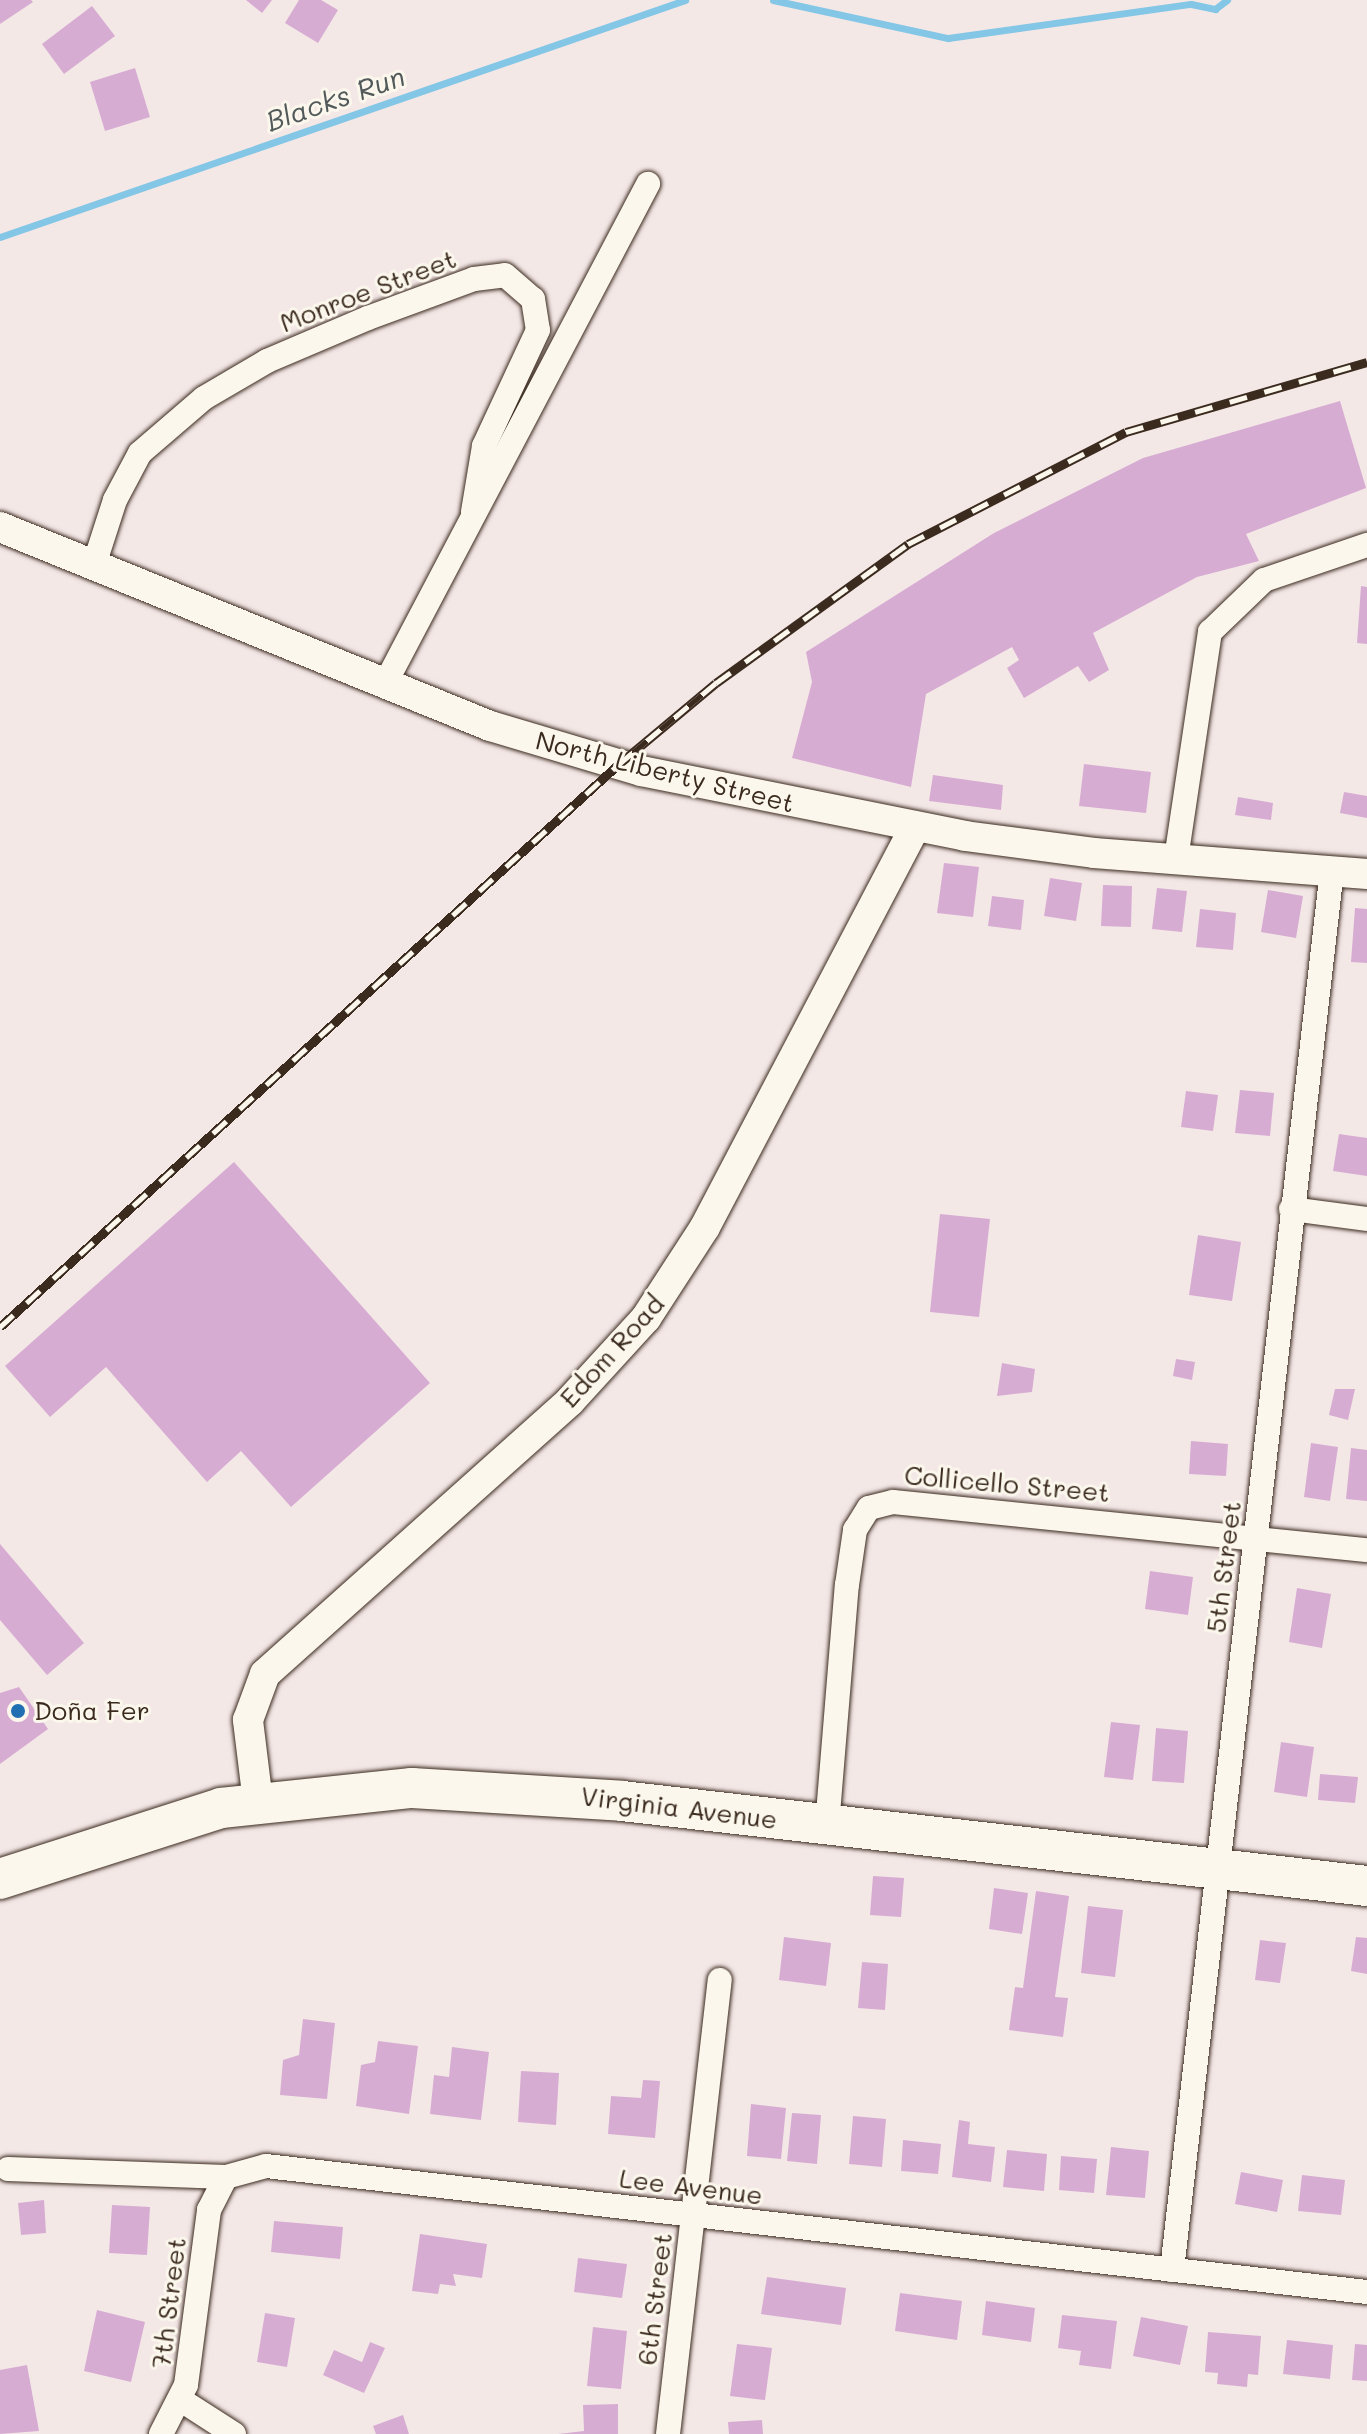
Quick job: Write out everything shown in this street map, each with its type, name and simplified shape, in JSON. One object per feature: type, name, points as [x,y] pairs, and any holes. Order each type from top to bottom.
[{"type":"main road","name":"Virginia Avenue","points":[[0,1879],[147,1828],[258,1802],[383,1789],[487,1790],[1367,1886]]},
{"type":"street","name":"Monroe Street","points":[[386,682],[648,184]]},
{"type":"street","name":"Monroe Street","points":[[94,565],[115,500],[140,453],[211,393],[368,318],[474,279],[505,275],[530,293],[538,330],[484,446],[473,512]]},
{"type":"street","name":"North Liberty Street","points":[[0,527],[490,726],[641,771],[915,827],[1176,859],[1367,874]]},
{"type":"street","points":[[1176,859],[1210,632],[1264,580],[1367,545]]},
{"type":"street","name":"Edom Road","points":[[258,1802],[248,1720],[265,1674],[570,1401],[646,1318],[705,1227],[915,827]]},
{"type":"street","name":"5th Street","points":[[1172,2270],[1332,871]]},
{"type":"street","points":[[1291,1209],[1367,1219]]},
{"type":"street","name":"Collicello Street","points":[[827,1826],[851,1557],[855,1530],[869,1508],[893,1502],[1367,1550]]},
{"type":"street","name":"6th Street","points":[[668,2434],[720,1980]]},
{"type":"street","name":"Lee Avenue","points":[[8,2169],[226,2177],[266,2166],[1367,2292]]},
{"type":"street","name":"7th Street","points":[[161,2434],[181,2400],[209,2210],[226,2177]]},
{"type":"street","points":[[181,2400],[234,2434]]},
{"type":"building","points":[[0,0],[31,0],[33,2],[0,24]]},
{"type":"building","points":[[246,0],[272,0],[262,13]]},
{"type":"building","points":[[299,0],[321,0],[338,10],[318,43],[285,23]]},
{"type":"building","points":[[92,6],[115,36],[64,74],[42,44]]},
{"type":"building","points":[[135,68],[150,117],[105,131],[90,82]]},
{"type":"building","points":[[1340,401],[1366,488],[1246,534],[1259,561],[1197,577],[1093,633],[1109,670],[1089,682],[1078,666],[1024,698],[1007,668],[1019,660],[1012,647],[926,694],[911,787],[792,758],[812,682],[806,652],[994,533],[1143,458]]},
{"type":"building","points":[[1361,586],[1367,587],[1367,644],[1357,643]]},
{"type":"building","points":[[1084,764],[1151,772],[1146,813],[1079,806]]},
{"type":"building","points":[[933,775],[1003,785],[1001,810],[929,801]]},
{"type":"building","points":[[1344,792],[1367,796],[1367,818],[1340,813]]},
{"type":"building","points":[[1238,797],[1273,803],[1271,820],[1235,815]]},
{"type":"building","points":[[944,863],[979,867],[973,917],[937,913]]},
{"type":"building","points":[[1050,878],[1082,883],[1076,921],[1044,916]]},
{"type":"building","points":[[1103,885],[1132,886],[1131,927],[1101,926]]},
{"type":"building","points":[[1157,888],[1187,891],[1182,932],[1152,929]]},
{"type":"building","points":[[1268,890],[1303,896],[1296,938],[1261,932]]},
{"type":"building","points":[[992,896],[1024,900],[1021,930],[988,926]]},
{"type":"building","points":[[1355,908],[1367,909],[1367,963],[1351,962]]},
{"type":"building","points":[[1200,909],[1236,913],[1233,950],[1196,947]]},
{"type":"building","points":[[1240,1090],[1274,1093],[1270,1136],[1235,1133]]},
{"type":"building","points":[[1186,1091],[1218,1095],[1213,1131],[1181,1127]]},
{"type":"building","points":[[1339,1134],[1367,1138],[1367,1176],[1333,1171]]},
{"type":"building","points":[[234,1162],[430,1383],[291,1507],[241,1451],[207,1482],[106,1367],[50,1417],[5,1366]]},
{"type":"building","points":[[940,1214],[990,1219],[979,1317],[930,1312]]},
{"type":"building","points":[[1198,1235],[1241,1242],[1232,1301],[1189,1295]]},
{"type":"building","points":[[1176,1359],[1195,1362],[1192,1380],[1173,1376]]},
{"type":"building","points":[[1002,1363],[1035,1369],[1032,1392],[997,1396]]},
{"type":"building","points":[[1335,1389],[1355,1389],[1348,1420],[1329,1415]]},
{"type":"building","points":[[1191,1441],[1228,1444],[1226,1476],[1189,1474]]},
{"type":"building","points":[[1311,1443],[1338,1447],[1330,1501],[1304,1497]]},
{"type":"building","points":[[1351,1448],[1367,1450],[1367,1501],[1346,1499]]},
{"type":"building","points":[[0,1544],[84,1643],[47,1675],[0,1620]]},
{"type":"building","points":[[1150,1571],[1193,1577],[1188,1615],[1145,1609]]},
{"type":"building","points":[[1297,1588],[1331,1594],[1322,1648],[1289,1642]]},
{"type":"building","name":"Doña Fer","points":[[19,1687],[48,1729],[0,1764],[0,1693]]},
{"type":"building","points":[[1111,1722],[1140,1725],[1133,1780],[1104,1777]]},
{"type":"building","points":[[1156,1728],[1188,1731],[1184,1783],[1152,1781]]},
{"type":"building","points":[[1281,1742],[1314,1747],[1307,1797],[1274,1792]]},
{"type":"building","points":[[1320,1774],[1358,1777],[1355,1803],[1318,1800]]},
{"type":"building","points":[[873,1876],[904,1878],[901,1917],[870,1915]]},
{"type":"building","points":[[994,1888],[1028,1893],[1022,1934],[989,1929]]},
{"type":"building","points":[[1036,1891],[1069,1896],[1055,1997],[1068,1998],[1063,2037],[1009,2030],[1015,1987],[1023,1988]]},
{"type":"building","points":[[1088,1906],[1123,1910],[1115,1977],[1081,1973]]},
{"type":"building","points":[[784,1937],[831,1943],[826,1986],[779,1980]]},
{"type":"building","points":[[1356,1937],[1367,1938],[1367,1974],[1351,1971]]},
{"type":"building","points":[[1260,1940],[1286,1943],[1280,1983],[1255,1980]]},
{"type":"building","points":[[862,1962],[888,1964],[885,2010],[858,2008]]},
{"type":"building","points":[[303,2019],[335,2023],[327,2099],[280,2095],[283,2060],[299,2055]]},
{"type":"building","points":[[378,2041],[418,2046],[409,2114],[356,2106],[361,2065],[375,2062]]},
{"type":"building","points":[[452,2047],[489,2052],[481,2120],[430,2114],[434,2075],[449,2077]]},
{"type":"building","points":[[521,2071],[559,2073],[556,2125],[518,2122]]},
{"type":"building","points":[[643,2080],[660,2081],[655,2138],[608,2134],[611,2096],[641,2098]]},
{"type":"building","points":[[751,2104],[786,2108],[781,2159],[747,2156]]},
{"type":"building","points":[[792,2113],[821,2115],[817,2164],[787,2161]]},
{"type":"building","points":[[853,2116],[886,2119],[882,2167],[849,2164]]},
{"type":"building","points":[[959,2120],[970,2122],[968,2144],[995,2147],[991,2182],[952,2177]]},
{"type":"building","points":[[903,2140],[941,2144],[938,2174],[901,2171]]},
{"type":"building","points":[[1111,2147],[1149,2151],[1145,2198],[1106,2195]]},
{"type":"building","points":[[1007,2150],[1047,2154],[1044,2191],[1003,2187]]},
{"type":"building","points":[[1061,2156],[1097,2159],[1094,2193],[1059,2190]]},
{"type":"building","points":[[1241,2172],[1283,2180],[1277,2212],[1235,2204]]},
{"type":"building","points":[[1302,2175],[1345,2180],[1341,2215],[1298,2211]]},
{"type":"building","points":[[44,2200],[46,2233],[21,2235],[18,2203]]},
{"type":"building","points":[[112,2205],[150,2207],[147,2255],[109,2253]]},
{"type":"building","points":[[274,2221],[343,2227],[340,2259],[271,2252]]},
{"type":"building","points":[[420,2234],[487,2244],[482,2278],[453,2274],[456,2286],[440,2284],[438,2294],[412,2291]]},
{"type":"building","points":[[578,2258],[627,2264],[622,2298],[574,2292]]},
{"type":"building","points":[[767,2277],[846,2288],[841,2325],[761,2314]]},
{"type":"building","points":[[900,2293],[962,2301],[957,2340],[895,2331]]},
{"type":"building","points":[[986,2301],[1035,2308],[1031,2342],[982,2335]]},
{"type":"building","points":[[97,2310],[145,2322],[131,2382],[84,2371]]},
{"type":"building","points":[[265,2313],[295,2318],[287,2367],[257,2362]]},
{"type":"building","points":[[1062,2315],[1117,2321],[1111,2369],[1079,2365],[1081,2351],[1058,2348]]},
{"type":"building","points":[[1141,2317],[1188,2326],[1180,2365],[1133,2356]]},
{"type":"building","points":[[593,2327],[627,2331],[621,2389],[587,2386]]},
{"type":"building","points":[[1208,2332],[1261,2336],[1258,2375],[1248,2374],[1247,2387],[1217,2384],[1218,2373],[1205,2372]]},
{"type":"building","points":[[1287,2340],[1333,2345],[1330,2379],[1283,2374]]},
{"type":"building","points":[[370,2342],[385,2348],[364,2393],[323,2375],[334,2350],[362,2362]]},
{"type":"building","points":[[737,2344],[772,2348],[765,2400],[730,2396]]},
{"type":"building","points":[[1355,2344],[1367,2345],[1367,2381],[1352,2380]]},
{"type":"building","points":[[27,2365],[39,2431],[0,2434],[0,2370]]},
{"type":"building","points":[[618,2404],[618,2434],[558,2434],[584,2431],[583,2405]]},
{"type":"building","points":[[403,2415],[409,2434],[376,2434],[373,2426]]},
{"type":"building","points":[[762,2420],[763,2434],[729,2434],[728,2422]]},
{"type":"waterway","name":"Blacks Run","points":[[0,237],[685,0]]},
{"type":"waterway","name":"Blacks Run","points":[[773,0],[948,38],[1191,4],[1215,9],[1227,0]]},
{"type":"railway","points":[[0,1327],[619,764],[716,683],[908,544],[1126,432],[1367,362]]},
{"type":"place","name":"Doña Fer","points":[[18,1711]]}]
